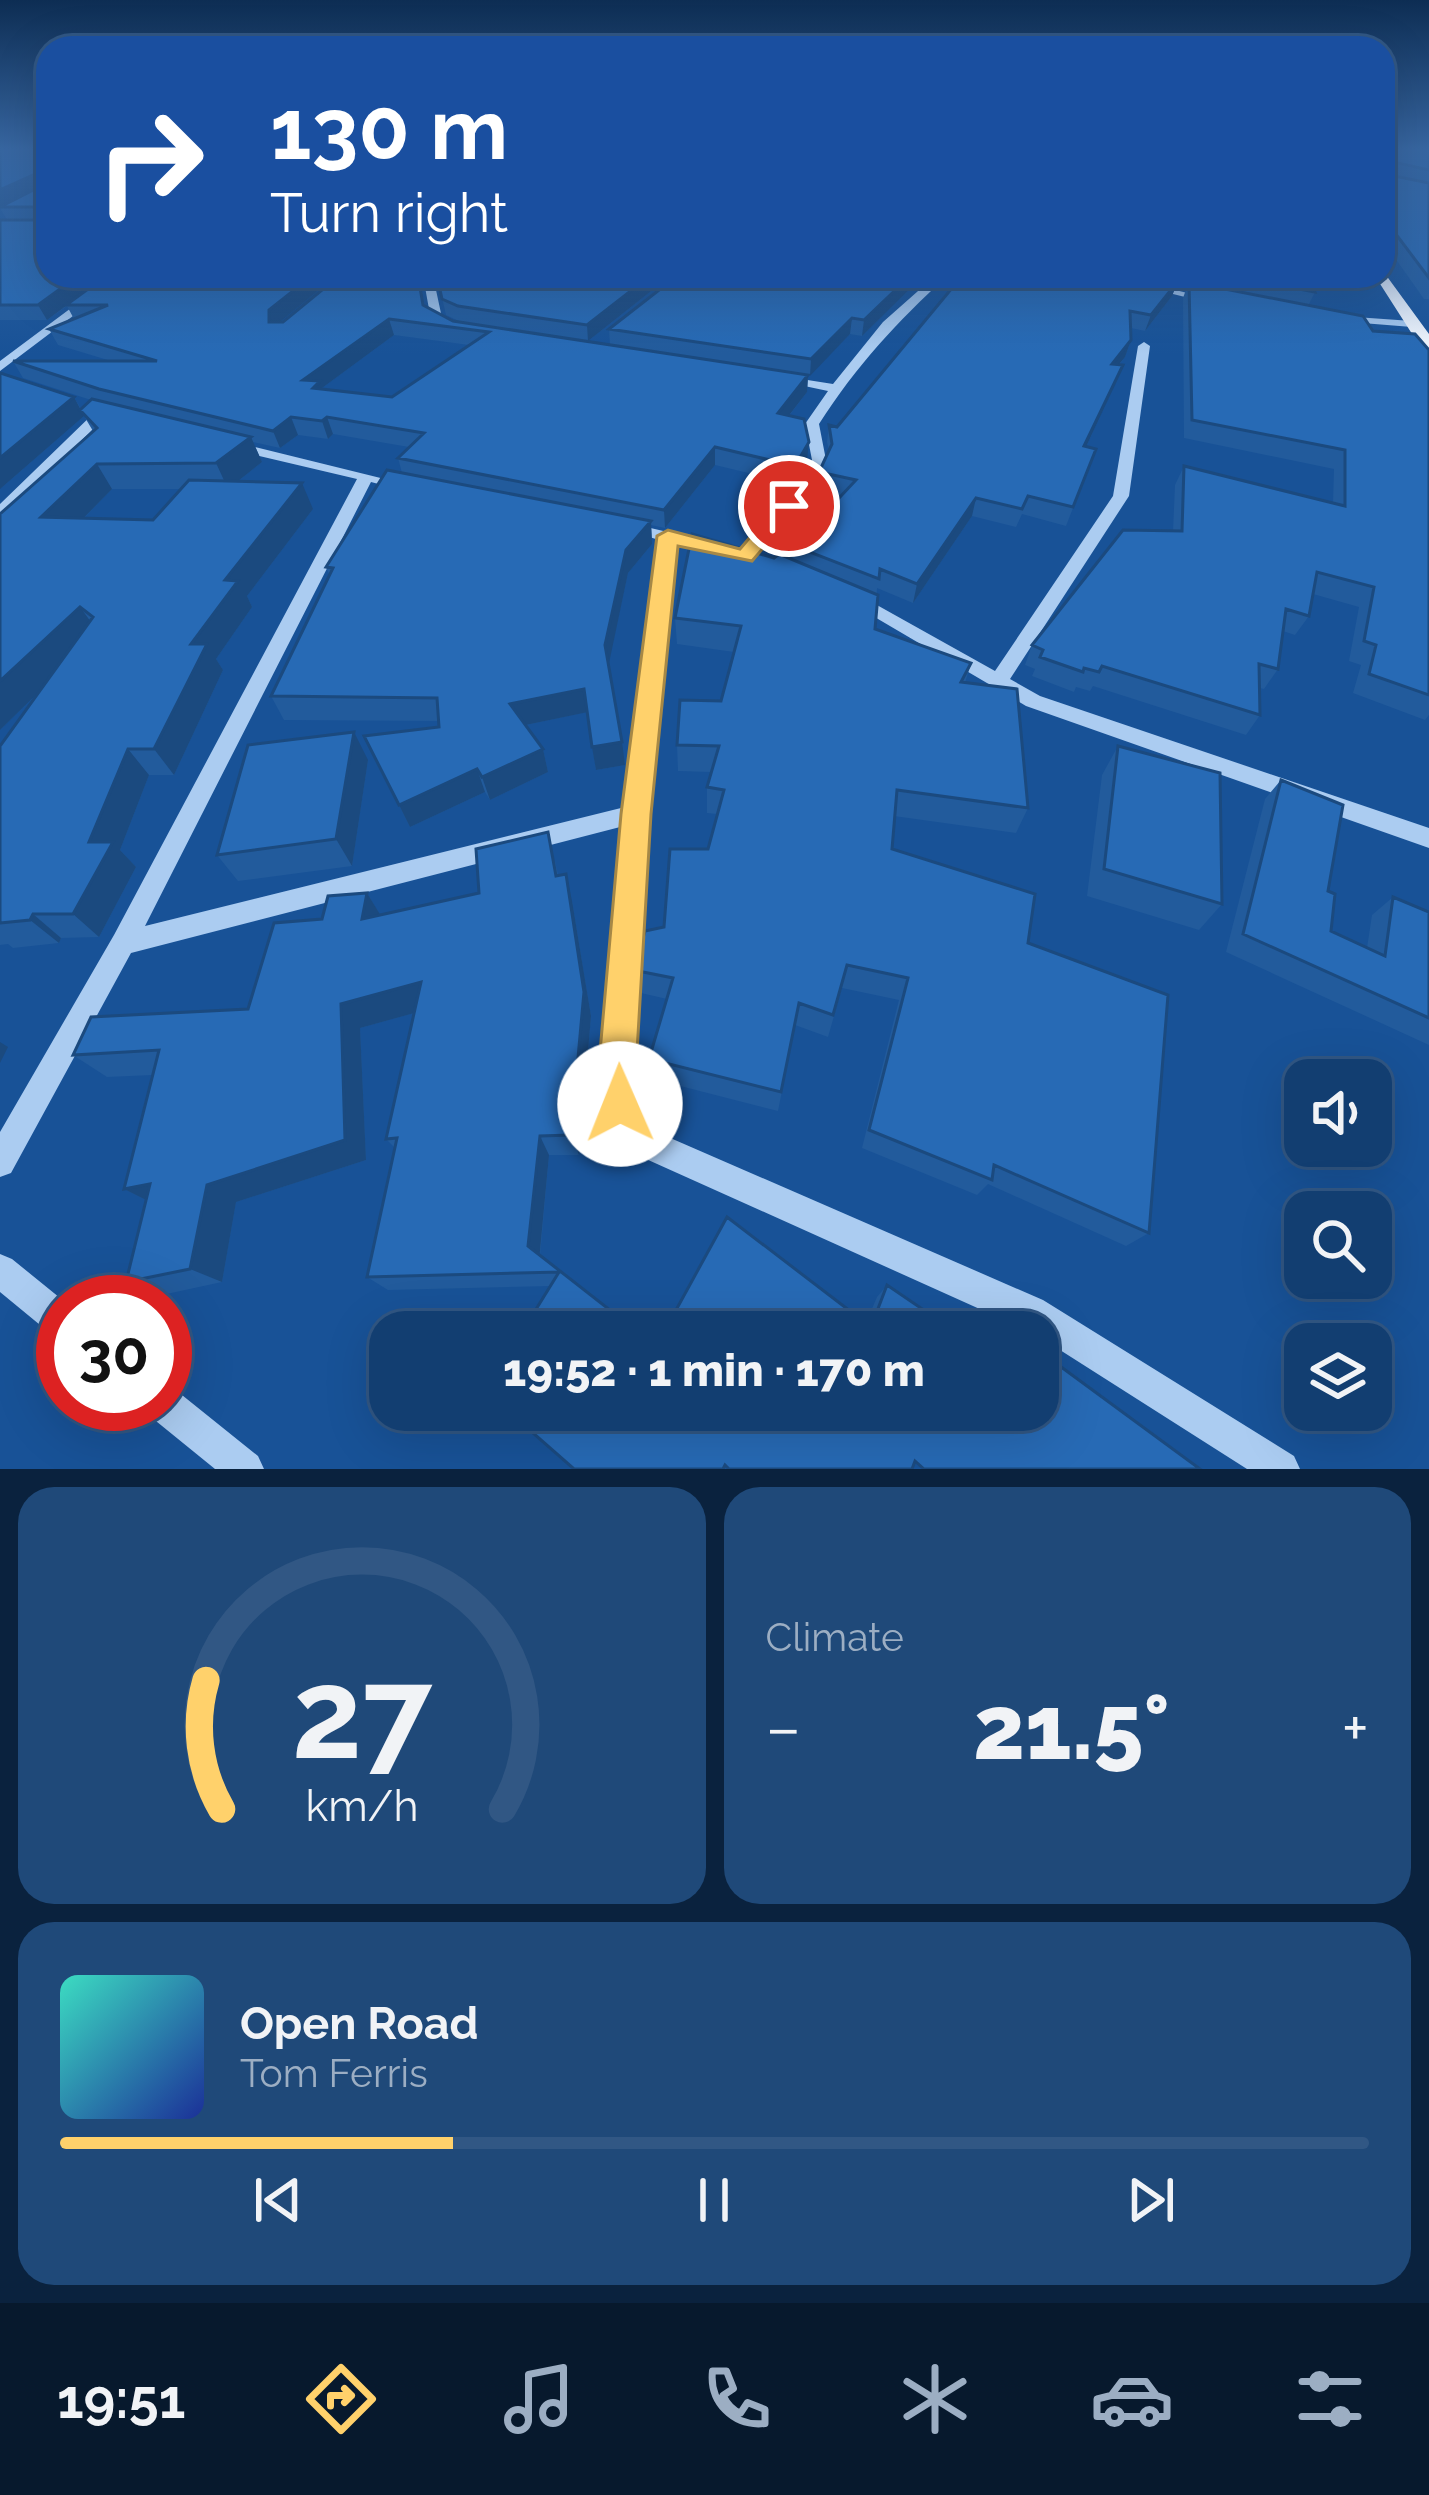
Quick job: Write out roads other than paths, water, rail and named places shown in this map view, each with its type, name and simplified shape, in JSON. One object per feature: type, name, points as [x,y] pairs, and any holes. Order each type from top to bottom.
[{"type":"main road","points":[[1390,288],[1429,346]]},
{"type":"street","points":[[0,367],[105,288]]},
{"type":"street","points":[[433,288],[436,320],[469,332]]},
{"type":"street","points":[[745,557],[811,480],[819,460],[812,424],[835,388],[927,288]]},
{"type":"street","points":[[1159,288],[1220,302]]},
{"type":"street","points":[[1324,317],[1412,324]]},
{"type":"street","points":[[998,681],[1121,496],[1144,346]]},
{"type":"street","points":[[769,378],[835,388]]},
{"type":"street","points":[[0,380],[21,386]]},
{"type":"street","points":[[0,513],[102,412]]},
{"type":"street","points":[[219,442],[426,489]]},
{"type":"street","points":[[0,1162],[123,943],[365,478]]},
{"type":"street","points":[[608,523],[765,565]]},
{"type":"street","points":[[668,536],[636,814],[616,1086],[628,1119],[657,1148],[1030,1312],[1281,1469]]},
{"type":"street","points":[[825,588],[903,624],[998,681],[1098,726],[1429,838]]},
{"type":"street","points":[[123,943],[636,814]]},
{"type":"street","points":[[0,1271],[36,1300]]},
{"type":"street","points":[[192,1427],[244,1469]]}]
